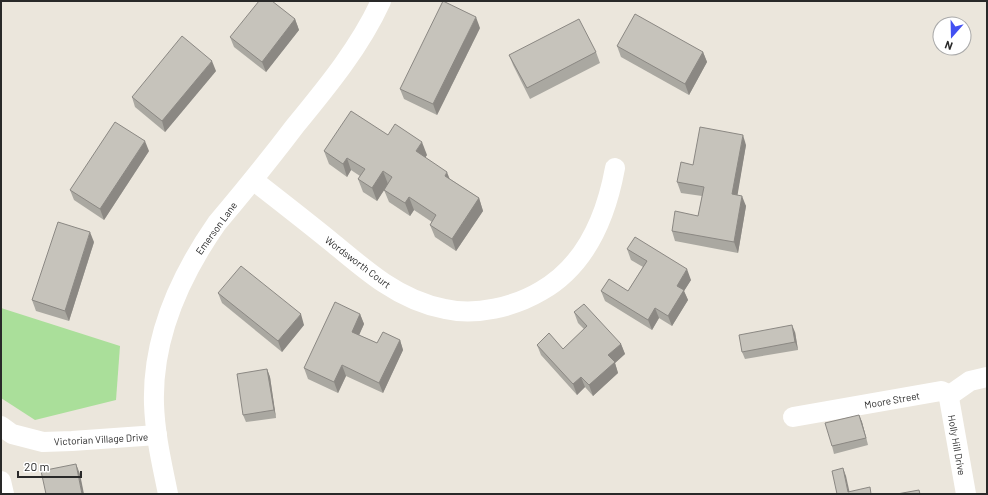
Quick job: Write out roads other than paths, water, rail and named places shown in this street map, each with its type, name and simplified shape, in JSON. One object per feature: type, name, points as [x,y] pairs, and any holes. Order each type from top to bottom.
[{"type":"street","name":"Emerson Lane","points":[[168,494],[157,435],[154,395],[157,365],[164,328],[188,269],[217,223],[317,100],[346,60],[371,21],[381,1]]},
{"type":"street","name":"Wordsworth Court","points":[[253,180],[374,276],[385,283],[414,299],[432,306],[450,310],[468,311],[499,308],[519,302],[548,288],[563,275],[587,247],[599,224],[609,195],[615,168]]},
{"type":"street","points":[[950,396],[970,381],[987,377]]},
{"type":"street","name":"Moore Street","points":[[793,417],[941,392],[950,396]]},
{"type":"street","name":"Holly Hill Drive","points":[[950,396],[949,398],[966,494]]},
{"type":"street","name":"Victorian Village Drive","points":[[2,431],[43,442],[157,435]]},
{"type":"street","points":[[1,482],[4,494]]}]
